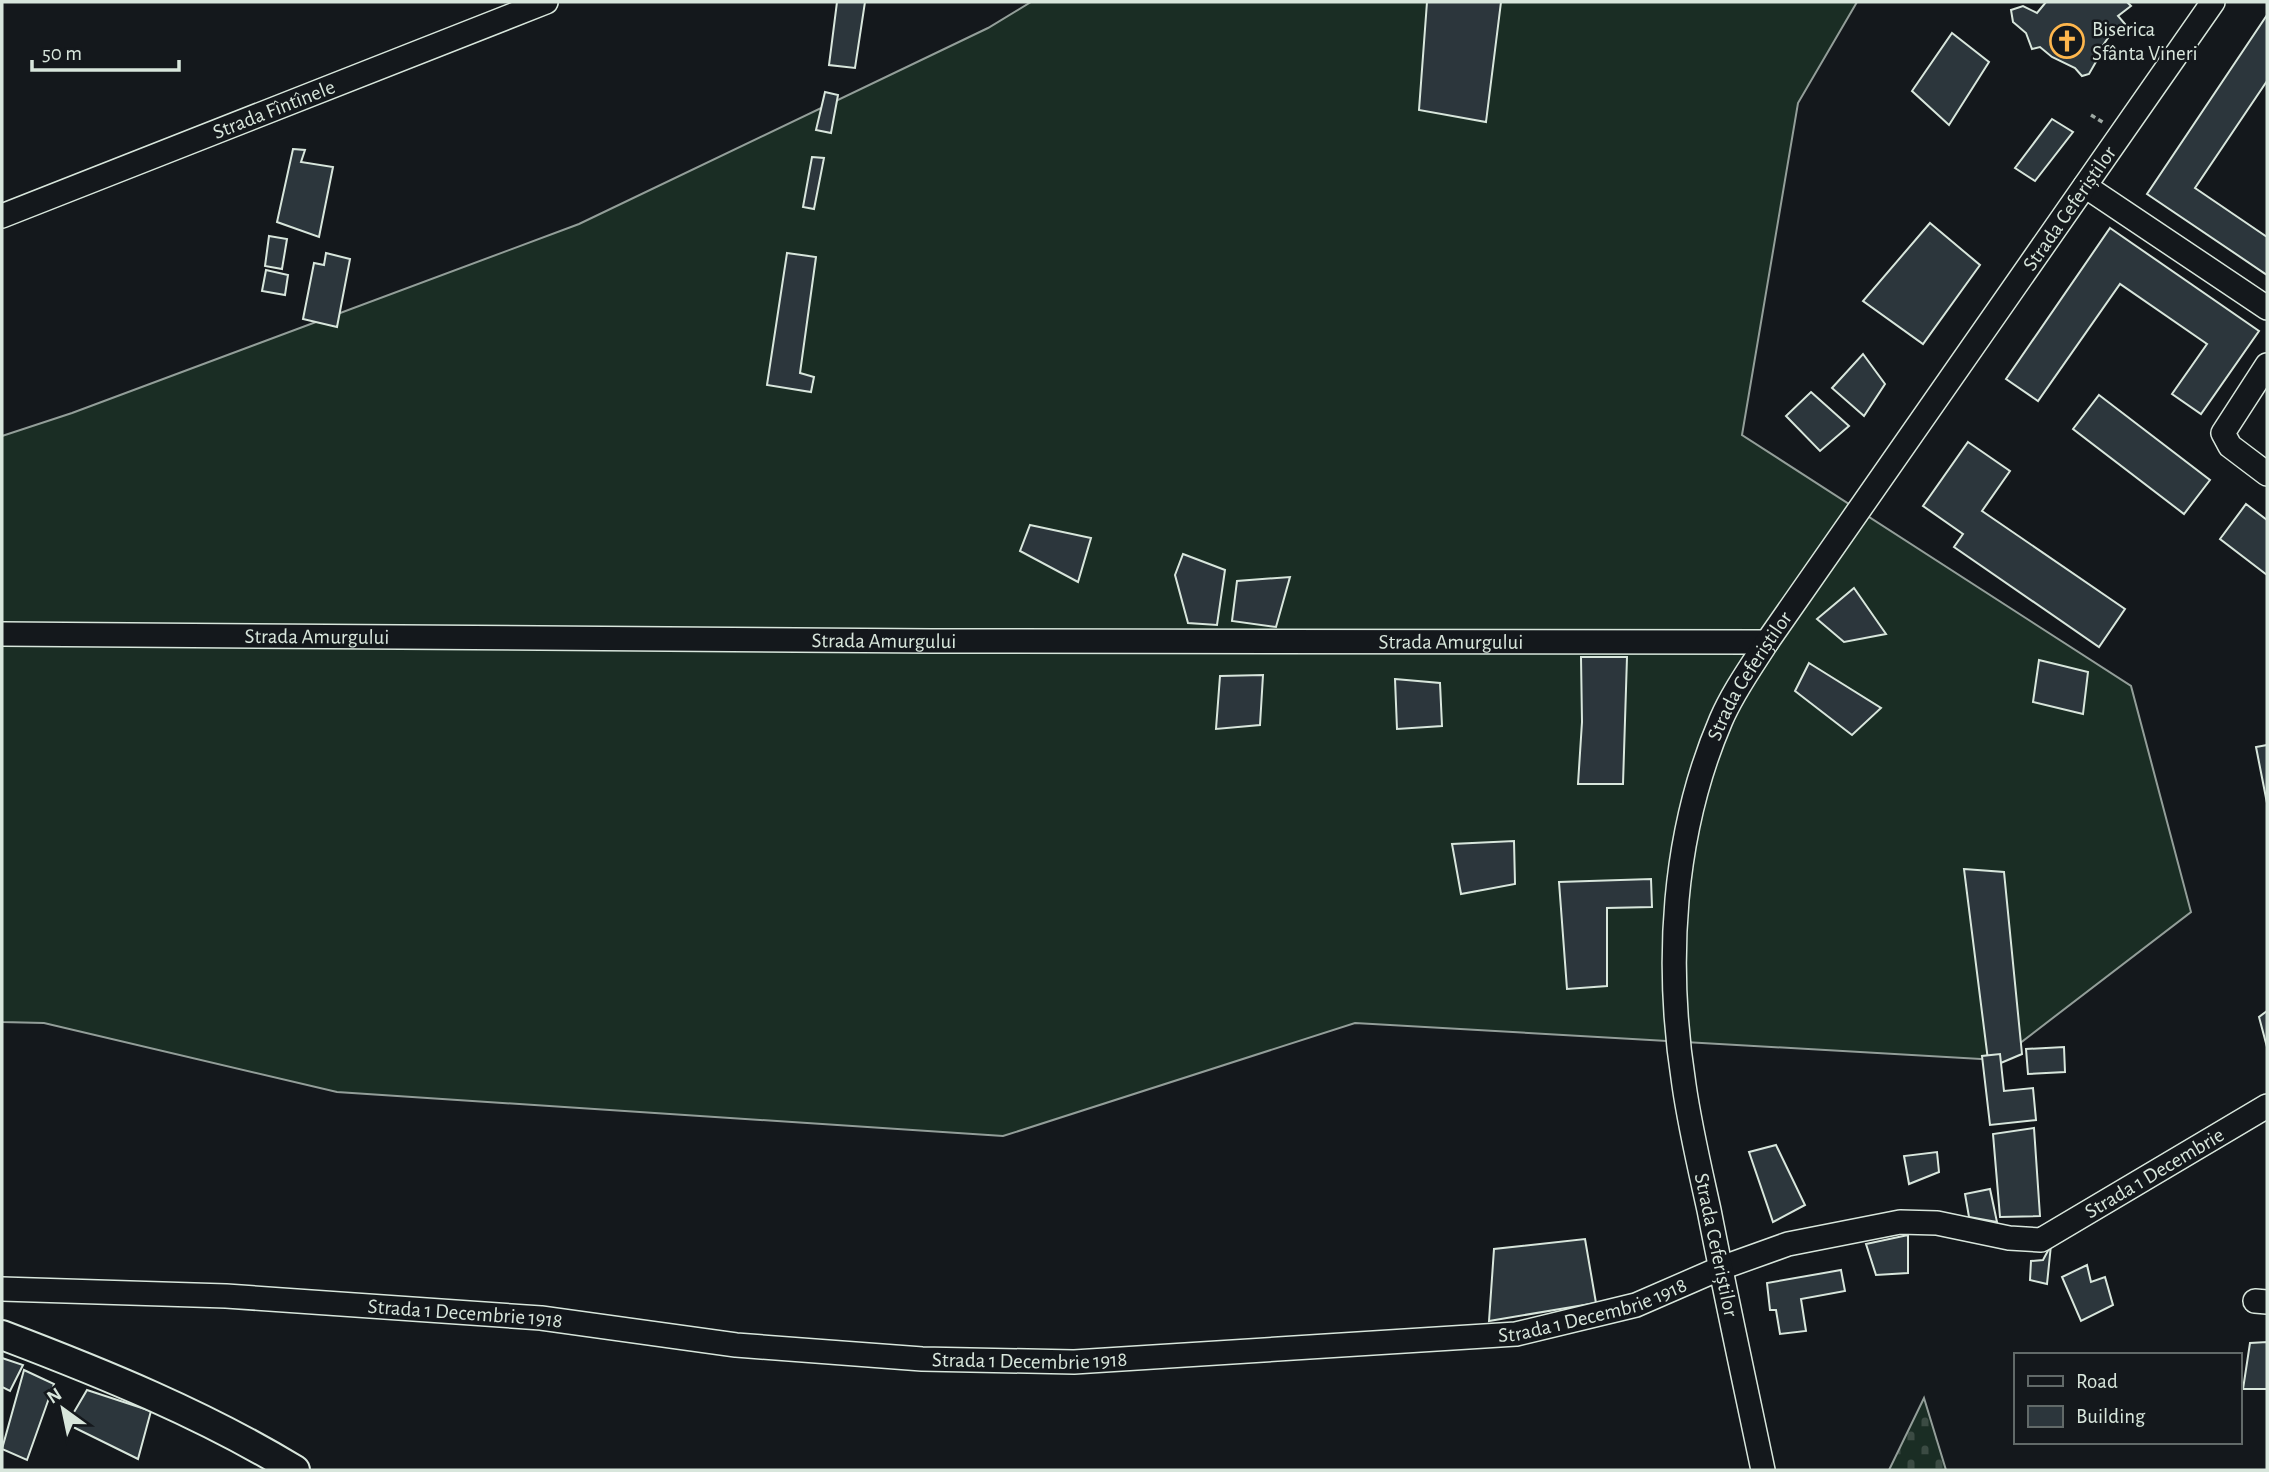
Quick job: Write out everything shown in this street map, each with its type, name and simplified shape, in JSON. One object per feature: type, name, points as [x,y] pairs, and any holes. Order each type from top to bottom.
[{"type":"main road","points":[[2,1335],[78,1364],[243,1439],[295,1470]]},
{"type":"street","name":"Strada Fîntînele","points":[[2,216],[546,2]]},
{"type":"street","name":"Strada Ceferiștilor","points":[[1763,1470],[1684,1085],[1675,975],[1678,888],[1689,818],[1708,756],[1738,687],[1767,642],[2213,2]]},
{"type":"street","points":[[2085,186],[2266,303]]},
{"type":"street","points":[[2267,365],[2223,433],[2230,446],[2267,474]]},
{"type":"street","name":"Strada Amurgului","points":[[2,634],[931,641],[1767,642]]},
{"type":"street","name":"Strada 1 Decembrie","points":[[2041,1240],[2267,1106]]},
{"type":"street","name":"Strada 1 Decembrie 1918","points":[[2,1289],[226,1296],[541,1318],[762,1347],[922,1359],[1074,1362],[1516,1334],[1636,1306],[1721,1268],[1788,1244],[1900,1222],[1937,1223],[2009,1238],[2041,1240]]},
{"type":"green space","points":[[1031,2],[1857,2],[1798,103],[1742,435],[2131,686],[2191,912],[1998,1060],[1355,1023],[1003,1136],[337,1092],[44,1023],[2,1022],[2,436],[72,413],[579,224],[988,28]]},
{"type":"green space","points":[[1924,1398],[1946,1470],[1889,1470]]},
{"type":"building","points":[[837,2],[865,2],[855,68],[829,65]]},
{"type":"building","points":[[1427,2],[1501,2],[1486,122],[1419,110]]},
{"type":"building","name":"Biserica Sfânta Vineri","points":[[2046,2],[2127,2],[2131,6],[2118,16],[2125,24],[2110,35],[2095,57],[2097,60],[2089,74],[2082,76],[2075,68],[2052,57],[2040,47],[2032,49],[2026,33],[2013,22],[2011,10],[2023,6],[2037,13]]},
{"type":"building","points":[[2267,15],[2267,81],[2195,188],[2267,237],[2267,275],[2147,194]]},
{"type":"building","points":[[1952,33],[1989,62],[1949,125],[1912,91]]},
{"type":"building","points":[[825,92],[838,95],[831,133],[816,130]]},
{"type":"building","points":[[2052,119],[2073,132],[2035,181],[2015,168]]},
{"type":"building","points":[[293,149],[305,150],[301,162],[333,167],[319,237],[277,222]]},
{"type":"building","points":[[812,157],[824,158],[814,209],[803,207]]},
{"type":"building","points":[[1930,223],[1980,265],[1923,344],[1863,301]]},
{"type":"building","points":[[2110,228],[2259,331],[2201,414],[2172,394],[2207,344],[2120,284],[2038,401],[2006,379]]},
{"type":"building","points":[[269,236],[287,239],[282,269],[265,266]]},
{"type":"building","points":[[326,253],[350,259],[337,327],[303,319],[314,263],[324,265]]},
{"type":"building","points":[[787,253],[816,257],[800,373],[814,377],[811,392],[767,385]]},
{"type":"building","points":[[266,270],[288,275],[285,295],[262,291]]},
{"type":"building","points":[[1863,354],[1885,384],[1864,416],[1832,388]]},
{"type":"building","points":[[1811,392],[1849,426],[1820,451],[1786,416]]},
{"type":"building","points":[[2099,395],[2210,480],[2184,514],[2073,429]]},
{"type":"building","points":[[1968,442],[2010,471],[1982,511],[2125,609],[2099,647],[1954,547],[1963,534],[1923,506]]},
{"type":"building","points":[[2246,504],[2267,520],[2267,575],[2220,539]]},
{"type":"building","points":[[1030,525],[1091,538],[1078,582],[1020,551]]},
{"type":"building","points":[[1183,554],[1225,570],[1217,625],[1188,623],[1175,575]]},
{"type":"building","points":[[1290,577],[1276,627],[1232,621],[1237,581]]},
{"type":"building","points":[[1854,588],[1886,634],[1844,642],[1817,619]]},
{"type":"building","points":[[1581,657],[1627,657],[1623,784],[1578,784],[1582,722]]},
{"type":"building","points":[[2039,660],[2088,672],[2083,714],[2033,702]]},
{"type":"building","points":[[1809,663],[1881,708],[1852,735],[1795,691]]},
{"type":"building","points":[[1263,675],[1260,725],[1216,729],[1220,676]]},
{"type":"building","points":[[1395,679],[1440,683],[1442,726],[1397,729]]},
{"type":"building","points":[[2267,745],[2267,803],[2256,747]]},
{"type":"building","points":[[1514,841],[1515,884],[1461,894],[1452,844]]},
{"type":"building","points":[[1964,869],[2004,872],[2022,1054],[1989,1068]]},
{"type":"building","points":[[1651,879],[1652,907],[1607,908],[1607,986],[1567,989],[1559,882]]},
{"type":"building","points":[[2267,1011],[2267,1047],[2259,1017]]},
{"type":"building","points":[[2064,1047],[2065,1072],[2028,1074],[2026,1049]]},
{"type":"building","points":[[2000,1054],[2004,1091],[2033,1088],[2036,1120],[1990,1125],[1982,1056]]},
{"type":"building","points":[[2034,1128],[2040,1216],[2000,1217],[1993,1134]]},
{"type":"building","points":[[1776,1145],[1805,1205],[1773,1222],[1749,1152]]},
{"type":"building","points":[[1937,1152],[1939,1172],[1909,1184],[1904,1156]]},
{"type":"building","points":[[1990,1189],[1997,1222],[1969,1217],[1965,1194]]},
{"type":"building","points":[[1908,1235],[1908,1273],[1876,1275],[1866,1244]]},
{"type":"building","points":[[1585,1239],[1596,1303],[1489,1321],[1494,1249]]},
{"type":"building","points":[[2051,1245],[2047,1284],[2030,1280],[2031,1261],[2043,1260]]},
{"type":"building","points":[[2087,1265],[2091,1282],[2105,1277],[2113,1305],[2081,1321],[2062,1277]]},
{"type":"building","points":[[1841,1270],[1845,1291],[1801,1299],[1806,1331],[1780,1334],[1776,1310],[1770,1310],[1767,1283]]},
{"type":"building","points":[[2267,1342],[2267,1389],[2243,1389],[2250,1343]]},
{"type":"building","points":[[2,1358],[23,1365],[10,1391],[2,1387]]},
{"type":"building","points":[[24,1370],[54,1384],[27,1460],[2,1449]]},
{"type":"building","points":[[87,1390],[151,1411],[138,1459],[67,1424]]},
{"type":"place","name":"Biserica Sfânta Vineri","points":[[2067,41]]}]
